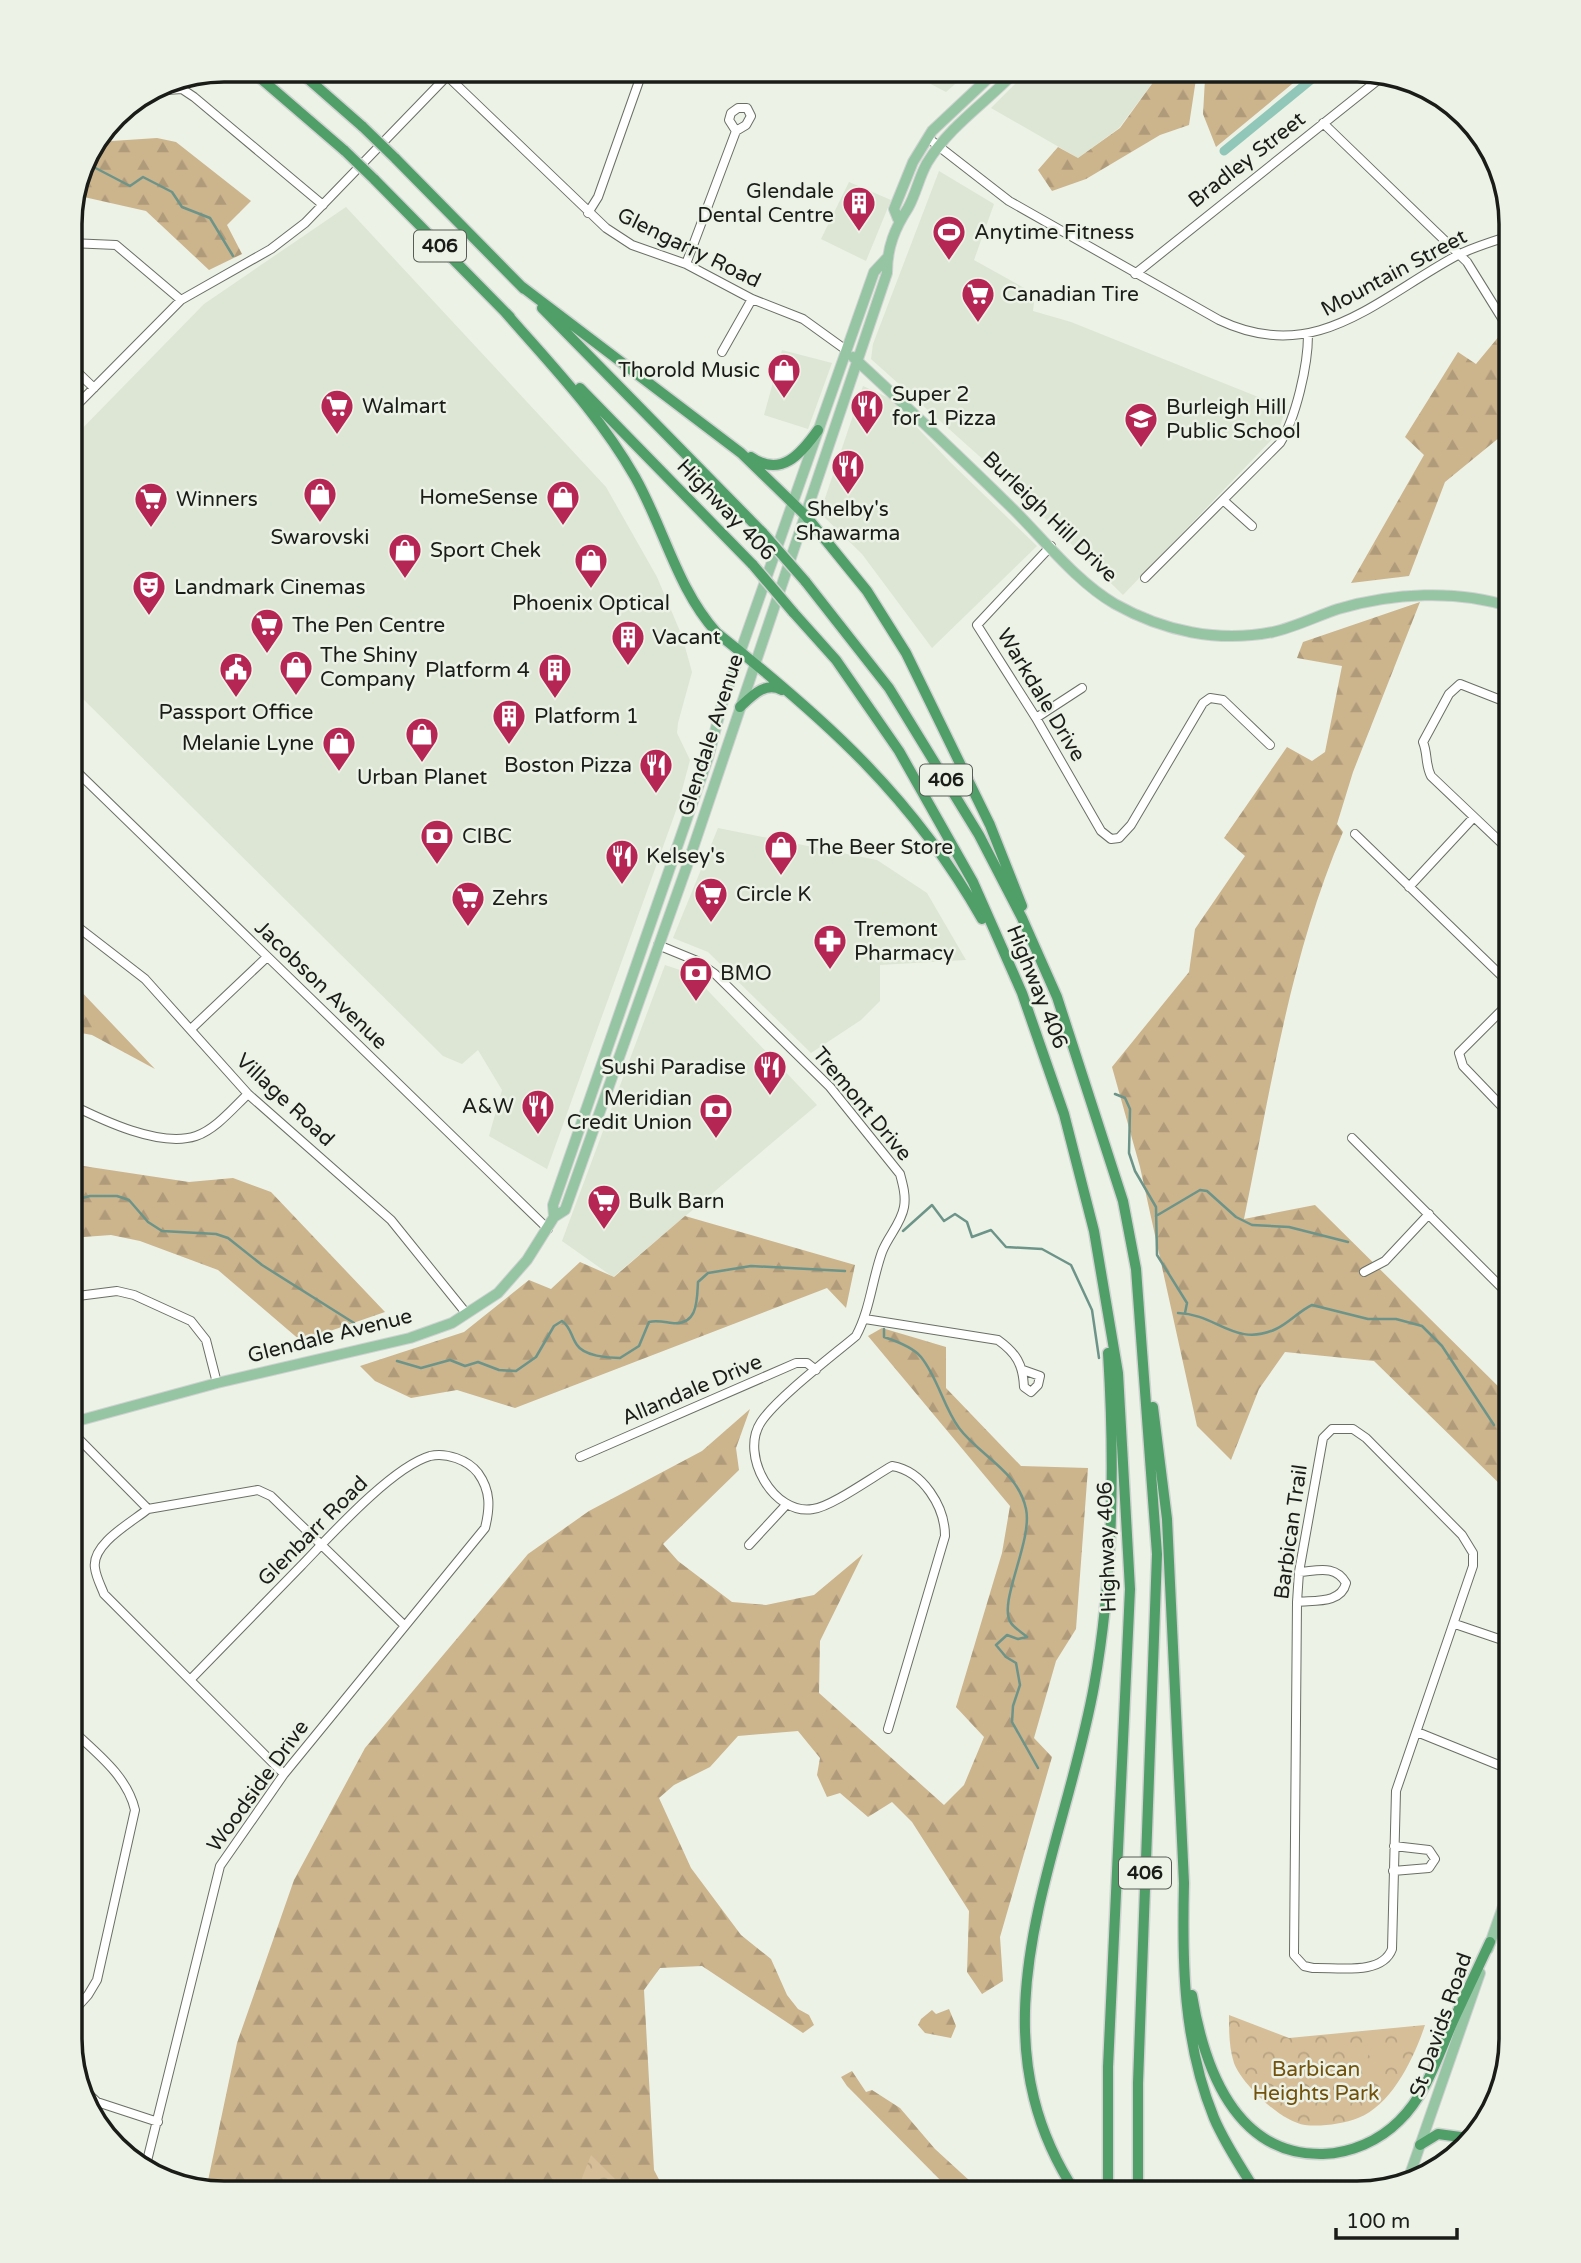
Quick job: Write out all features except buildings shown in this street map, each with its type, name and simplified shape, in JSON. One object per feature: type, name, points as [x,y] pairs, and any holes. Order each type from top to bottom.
[{"type":"highway","name":"Highway 406","points":[[266,83],[374,179],[753,565],[836,660],[899,751],[972,883],[1022,993],[1064,1114],[1094,1231],[1106,1318],[1118,1373],[1130,1589],[1108,2067],[1108,2181]]},
{"type":"highway","name":"Highway 406","points":[[314,83],[395,158],[763,533],[805,581],[889,688],[947,781],[1022,918],[1057,997],[1123,1202],[1136,1269],[1157,1554],[1138,2082],[1138,2181]]},
{"type":"highway","points":[[521,286],[741,453],[806,516],[866,591],[906,653],[990,825],[1057,997]]},
{"type":"highway","points":[[505,312],[608,430],[657,519],[685,589],[701,616],[741,654],[837,733],[918,820],[957,876],[1022,993]]},
{"type":"highway","points":[[721,437],[757,461],[776,466],[794,459],[818,430]]},
{"type":"highway","points":[[740,707],[761,689],[776,687],[791,694]]},
{"type":"highway","points":[[1136,1269],[1167,1519],[1184,1883],[1186,2011],[1195,2061],[1214,2118],[1250,2181]]},
{"type":"highway","points":[[1070,2181],[1051,2145],[1035,2094],[1027,2053],[1024,1997],[1032,1934],[1076,1769],[1103,1628],[1113,1477],[1106,1318]]},
{"type":"highway","points":[[1183,1940],[1198,2027],[1215,2079],[1227,2103],[1247,2126],[1264,2138],[1286,2149],[1313,2154],[1358,2148],[1400,2121],[1427,2081],[1490,1942]]},
{"type":"highway","points":[[1420,2145],[1438,2134],[1459,2137]]},
{"type":"main road","name":"Glendale Avenue","points":[[898,219],[894,209],[906,178],[928,138],[948,114],[983,83]]},
{"type":"main road","name":"Glendale Avenue","points":[[82,1420],[410,1338],[452,1323],[498,1293],[548,1229],[554,1217],[565,1210],[806,516],[887,273],[887,258],[898,219],[908,207],[923,170],[939,147],[959,123],[1003,83]]},
{"type":"main road","name":"Glendale Avenue","points":[[554,1217],[553,1205],[818,430],[874,272],[887,258]]},
{"type":"main road","name":"Burleigh Hill Drive","points":[[846,350],[1092,587],[1139,616],[1202,635],[1229,637],[1275,631],[1338,609],[1406,596],[1473,598],[1499,604]]},
{"type":"main road","points":[[645,937],[658,945]]},
{"type":"main road","name":"St Davids Road","points":[[1411,2170],[1499,1917]]},
{"type":"street","points":[[83,399],[181,300],[290,236],[323,205],[437,83]]},
{"type":"street","name":"Glengarry Road","points":[[458,83],[588,213],[632,244],[686,264],[752,299],[803,319],[846,350]]},
{"type":"street","points":[[588,213],[598,197],[638,83]]},
{"type":"street","name":"Bradley Street","points":[[1135,274],[1373,84]]},
{"type":"street","points":[[181,89],[323,205]]},
{"type":"street","points":[[1323,123],[1467,262],[1499,314]]},
{"type":"street","points":[[686,264],[736,131]]},
{"type":"street","name":"Mountain Street","points":[[928,138],[1009,201],[1135,274],[1244,332],[1278,337],[1308,335],[1352,318],[1458,255],[1499,239]]},
{"type":"street","points":[[83,243],[116,244],[181,300]]},
{"type":"street","points":[[722,352],[752,299]]},
{"type":"street","points":[[1145,578],[1280,443],[1288,431],[1308,353],[1308,335]]},
{"type":"street","points":[[83,377],[94,388]]},
{"type":"street","points":[[1223,500],[1252,526]]},
{"type":"street","name":"Warkdale Drive","points":[[1051,546],[977,625],[1036,718],[1101,831],[1111,839],[1119,838],[1131,825],[1203,703],[1215,696],[1223,700],[1270,745]]},
{"type":"street","points":[[1499,699],[1460,684],[1449,694],[1423,742],[1427,753],[1425,765],[1431,776],[1499,841]]},
{"type":"street","points":[[1036,718],[1082,688]]},
{"type":"street","name":"Jacobson Avenue","points":[[83,777],[548,1229]]},
{"type":"street","points":[[1409,887],[1474,817]]},
{"type":"street","points":[[1355,834],[1499,973]]},
{"type":"street","name":"Village Road","points":[[83,930],[127,962],[248,1094],[391,1220],[466,1313]]},
{"type":"street","name":"Tremont Drive","points":[[658,945],[697,961],[715,974],[830,1087],[900,1174],[905,1203],[877,1266],[865,1319],[856,1336],[766,1415],[755,1434],[755,1462],[762,1478],[786,1504]]},
{"type":"street","points":[[191,1029],[267,957]]},
{"type":"street","points":[[1499,1013],[1459,1054],[1463,1066],[1499,1104]]},
{"type":"street","points":[[83,1110],[112,1124],[169,1138],[181,1138],[196,1136],[209,1129],[248,1094]]},
{"type":"street","points":[[1352,1138],[1499,1285]]},
{"type":"street","points":[[1364,1272],[1385,1261],[1429,1214]]},
{"type":"street","points":[[82,1295],[117,1291],[134,1294],[191,1321],[206,1340],[217,1384]]},
{"type":"street","points":[[865,1319],[998,1340],[1013,1351],[1023,1370]]},
{"type":"street","name":"Allandale Drive","points":[[580,1457],[796,1363],[807,1363],[816,1370]]},
{"type":"street","name":"Barbican Trail","points":[[1332,1429],[1353,1429],[1366,1438],[1462,1535],[1474,1553],[1473,1566],[1455,1624],[1396,1791],[1389,1956],[1373,1967],[1304,1966],[1294,1955],[1297,1602],[1298,1572],[1323,1438],[1332,1429]]},
{"type":"street","points":[[82,1442],[148,1509]]},
{"type":"street","name":"Glenbarr Road","points":[[190,1681],[372,1495],[432,1456],[457,1458],[471,1465],[479,1474]]},
{"type":"street","points":[[749,1545],[786,1504],[796,1510],[816,1509],[892,1466],[912,1474],[938,1502],[945,1519],[944,1536],[888,1729]]},
{"type":"street","name":"Woodside Drive","points":[[148,2159],[220,1866],[284,1774],[485,1528],[490,1509],[487,1489],[479,1474]]},
{"type":"street","points":[[284,1774],[104,1594],[95,1568],[95,1558],[102,1547],[148,1509],[258,1490],[271,1496],[404,1625]]},
{"type":"street","points":[[1297,1602],[1335,1598],[1344,1591],[1346,1583],[1340,1573],[1330,1569],[1298,1572]]},
{"type":"street","points":[[1455,1624],[1499,1639]]},
{"type":"street","points":[[1417,1732],[1499,1765]]},
{"type":"street","points":[[82,1740],[118,1775],[131,1792],[135,1810],[97,1980],[82,2002]]},
{"type":"street","points":[[1393,1871],[1429,1868],[1435,1859],[1429,1850],[1394,1846]]},
{"type":"street","points":[[97,2102],[158,2123]]},
{"type":"shaded area","points":[[929,83],[956,83],[946,92]]},
{"type":"shaded area","points":[[1016,83],[1152,83],[1119,128],[1078,158],[991,108]]},
{"type":"shaded area","points":[[939,171],[994,204],[974,260],[1035,294],[1033,311],[1071,322],[1286,408],[1278,433],[1123,595],[1007,481],[871,359],[873,344]]},
{"type":"shaded area","points":[[849,182],[891,200],[866,261],[821,239]]},
{"type":"shaded area","points":[[346,207],[606,487],[657,577],[682,636],[692,672],[677,733],[690,760],[678,805],[547,1169],[489,1136],[502,1090],[478,1050],[462,1064],[443,1056],[83,699],[83,428],[204,304]]},
{"type":"shaded area","points":[[782,350],[832,363],[808,429],[764,415]]},
{"type":"shaded area","points":[[863,386],[889,398],[950,462],[1037,546],[932,648],[862,554],[820,513]]},
{"type":"shaded area","points":[[718,828],[877,860],[927,893],[966,960],[880,965],[880,1001],[861,1020],[811,1053],[708,952],[673,938]]},
{"type":"shaded area","points":[[665,965],[692,974],[817,1105],[613,1277],[562,1241]]},
{"type":"green space","points":[[1153,83],[1195,83],[1189,125],[1160,135],[1086,179],[1052,191],[1038,170],[1058,147],[1078,158],[1120,128]]},
{"type":"green space","points":[[1205,83],[1293,83],[1216,147],[1203,114]]},
{"type":"green space","points":[[157,138],[176,142],[251,201],[227,225],[242,254],[209,270],[146,211],[85,197],[97,161],[110,141]]},
{"type":"green space","points":[[1499,336],[1499,438],[1445,482],[1409,576],[1351,583],[1424,455],[1405,437],[1458,352],[1476,364]]},
{"type":"green space","points":[[1420,602],[1353,772],[1337,824],[1343,832],[1309,926],[1296,974],[1273,1072],[1244,1219],[1315,1205],[1499,1387],[1499,1483],[1374,1361],[1285,1352],[1259,1389],[1231,1460],[1197,1426],[1140,1167],[1112,1067],[1189,972],[1195,929],[1245,856],[1224,838],[1287,747],[1312,761],[1325,752],[1342,666],[1297,658],[1303,642]]},
{"type":"green space","points":[[83,993],[155,1069],[92,1035],[83,1033]]},
{"type":"green space","points":[[82,1166],[189,1182],[233,1178],[271,1192],[385,1312],[301,1341],[218,1270],[140,1241],[111,1235],[82,1237]]},
{"type":"green space","points":[[685,1216],[855,1265],[846,1308],[827,1288],[515,1408],[457,1390],[411,1398],[375,1381],[360,1366],[464,1332],[529,1280],[551,1289],[580,1262],[614,1277]]},
{"type":"green space","points":[[882,1328],[946,1347],[946,1388],[1021,1466],[1088,1468],[1076,1629],[1056,1661],[1034,1738],[1052,1757],[1000,1937],[1003,1981],[982,1994],[967,1972],[969,1911],[912,1822],[892,1802],[868,1817],[840,1793],[827,1797],[817,1775],[820,1758],[798,1731],[738,1736],[710,1767],[674,1785],[659,1798],[691,1868],[741,1935],[771,1959],[787,1995],[798,2009],[809,2015],[814,2025],[803,2033],[702,1966],[660,1968],[644,1990],[654,2170],[659,2180],[208,2179],[237,2043],[294,1880],[365,1748],[528,1554],[589,1511],[702,1451],[750,1409],[736,1448],[739,1470],[663,1544],[678,1561],[732,1602],[766,1605],[814,1595],[863,1554],[820,1641],[819,1693],[944,1805],[964,1785],[984,1737],[956,1707],[1002,1553],[1010,1506],[868,1336]]},
{"type":"green space","points":[[949,2009],[956,2026],[951,2038],[925,2033],[918,2025],[932,2010],[936,2014]]},
{"type":"green space","name":"Barbican Heights Park","points":[[1229,2015],[1289,2038],[1425,2025],[1408,2066],[1381,2103],[1370,2112],[1352,2120],[1311,2126],[1295,2122],[1274,2110],[1238,2072],[1232,2057]]},
{"type":"green space","points":[[1380,2036],[1397,2060],[1381,2072],[1363,2047]]},
{"type":"green space","points":[[852,2071],[866,2092],[872,2090],[900,2108],[935,2149],[970,2181],[941,2181],[841,2077]]},
{"type":"green space","points":[[591,2155],[616,2180],[581,2180]]},
{"type":"waterway","points":[[1224,151],[1307,83]]},
{"type":"waterway","points":[[94,167],[130,186],[143,177],[172,192],[182,207],[210,218],[233,256]]},
{"type":"waterway","points":[[1115,1094],[1125,1098],[1130,1109],[1129,1153],[1135,1171],[1156,1207],[1157,1255],[1187,1303],[1185,1313]]},
{"type":"waterway","points":[[1156,1216],[1200,1190],[1207,1191],[1236,1217],[1252,1225],[1289,1227],[1348,1242]]},
{"type":"waterway","points":[[82,1198],[117,1196],[129,1200],[148,1222],[162,1231],[216,1234],[228,1238],[262,1265],[354,1323]]},
{"type":"waterway","points":[[903,1231],[932,1205],[944,1221],[955,1214],[967,1222],[972,1237],[991,1230],[1006,1247],[1042,1249],[1071,1265],[1092,1310],[1099,1358]]},
{"type":"waterway","points":[[397,1361],[421,1368],[450,1360],[465,1366],[478,1362],[499,1370],[516,1371],[536,1357],[554,1326],[562,1321],[580,1349],[603,1357],[620,1358],[639,1346],[649,1322],[681,1323],[687,1320],[696,1304],[698,1282],[708,1273],[751,1266],[845,1271]]},
{"type":"waterway","points":[[1178,1313],[1192,1315],[1249,1335],[1276,1329],[1312,1305],[1368,1319],[1396,1319],[1422,1326],[1442,1346],[1494,1425]]},
{"type":"waterway","points":[[884,1329],[884,1337],[918,1353],[932,1374],[959,1428],[1007,1474],[1022,1496],[1027,1522],[1011,1587],[1008,1614],[1011,1623],[1027,1637],[1018,1639],[1007,1635],[996,1645],[1006,1657],[1016,1663],[1020,1685],[1013,1706],[1012,1722],[1038,1768]]},
{"type":"place","name":"Glendale Dental Centre","points":[[859,233]]},
{"type":"place","name":"Anytime Fitness","points":[[949,262]]},
{"type":"place","name":"Canadian Tire","points":[[978,324]]},
{"type":"place","name":"Thorold Music","points":[[784,400]]},
{"type":"place","name":"Walmart","points":[[337,436]]},
{"type":"place","name":"Super 2 for 1 Pizza","points":[[867,436]]},
{"type":"place","name":"Burleigh Hill Public School","points":[[1141,449]]},
{"type":"place","name":"Shelby's Shawarma","points":[[848,496]]},
{"type":"place","name":"Swarovski","points":[[320,524]]},
{"type":"place","name":"HomeSense","points":[[563,527]]},
{"type":"place","name":"Winners","points":[[151,529]]},
{"type":"place","name":"Sport Chek","points":[[405,580]]},
{"type":"place","name":"Phoenix Optical","points":[[591,590]]},
{"type":"place","name":"Landmark Cinemas","points":[[149,617]]},
{"type":"place","name":"The Pen Centre","points":[[267,655]]},
{"type":"place","name":"Vacant","points":[[628,667]]},
{"type":"place","name":"The Shiny Company","points":[[296,697]]},
{"type":"place","name":"Passport Office","points":[[236,699]]},
{"type":"place","name":"Platform 4","points":[[555,700]]},
{"type":"place","name":"Platform 1","points":[[509,746]]},
{"type":"place","name":"Urban Planet","points":[[422,764]]},
{"type":"place","name":"Melanie Lyne","points":[[339,773]]},
{"type":"place","name":"Boston Pizza","points":[[656,795]]},
{"type":"place","name":"CIBC","points":[[437,866]]},
{"type":"place","name":"The Beer Store","points":[[781,877]]},
{"type":"place","name":"Kelsey's","points":[[622,886]]},
{"type":"place","name":"Circle K","points":[[711,924]]},
{"type":"place","name":"Zehrs","points":[[468,928]]},
{"type":"place","name":"Tremont Pharmacy","points":[[830,971]]},
{"type":"place","name":"BMO","points":[[696,1003]]},
{"type":"place","name":"Sushi Paradise","points":[[770,1097]]},
{"type":"place","name":"A&W","points":[[538,1136]]},
{"type":"place","name":"Meridian Credit Union","points":[[716,1140]]},
{"type":"place","name":"Bulk Barn","points":[[604,1231]]}]
